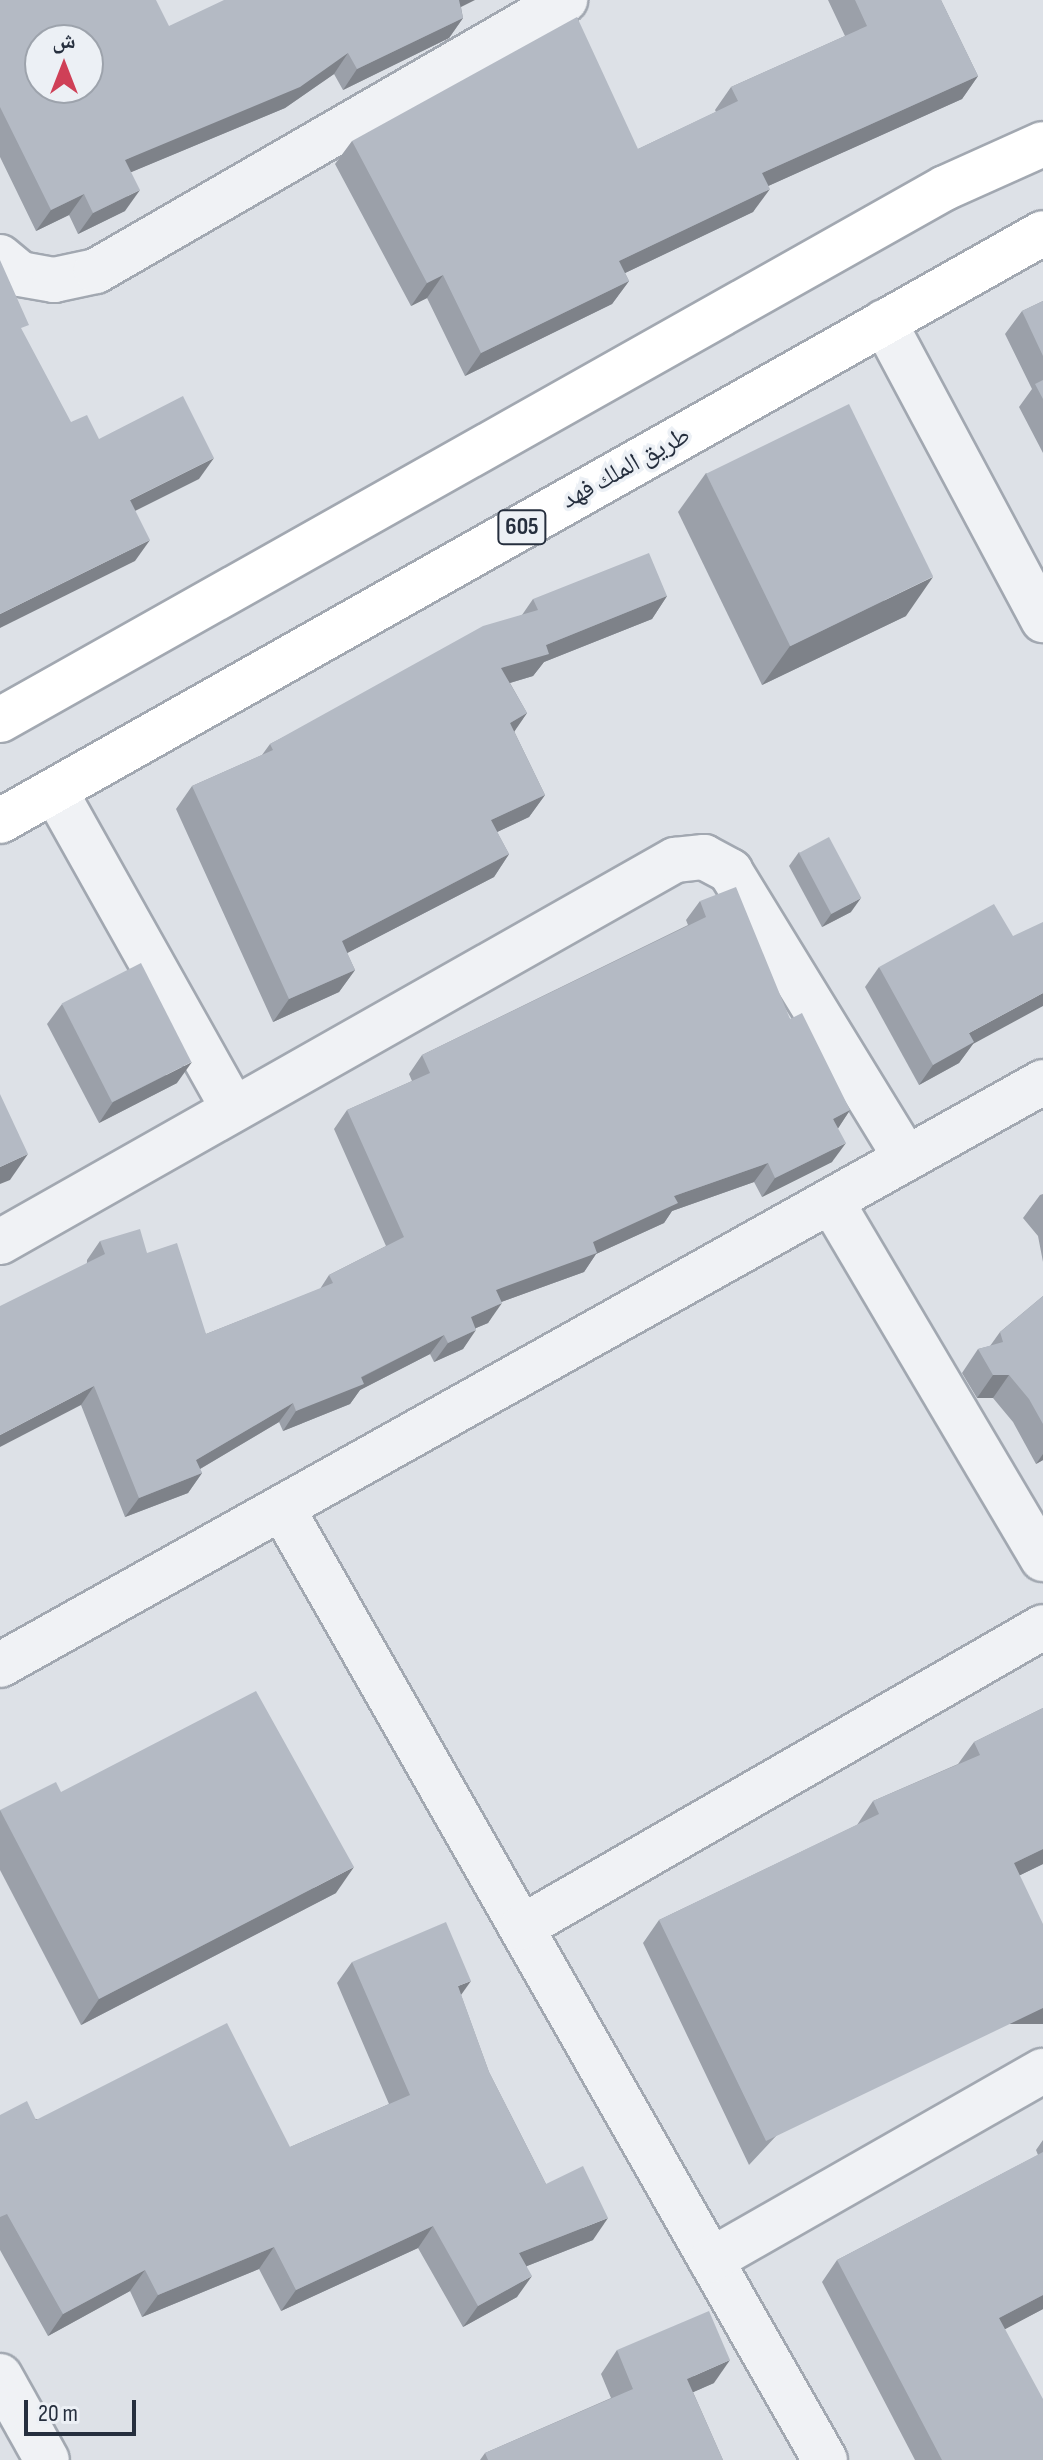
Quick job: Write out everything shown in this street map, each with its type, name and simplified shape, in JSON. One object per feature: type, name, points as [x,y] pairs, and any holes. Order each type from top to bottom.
[{"type":"highway","points":[[0,720],[945,188],[1043,144]]},
{"type":"highway","name":"طريق الملك فهد","points":[[0,821],[1043,233]]},
{"type":"street","points":[[0,257],[20,274],[54,280],[96,271],[565,0]]},
{"type":"street","points":[[884,322],[1043,620]]},
{"type":"street","points":[[55,791],[231,1105]]},
{"type":"street","points":[[0,1242],[231,1105],[675,860],[704,857],[730,871],[906,1158]]},
{"type":"street","points":[[0,1665],[1043,1082]]},
{"type":"street","points":[[831,1201],[1043,1559]]},
{"type":"street","points":[[282,1508],[825,2460]]},
{"type":"street","points":[[522,1927],[1043,1627]]},
{"type":"street","points":[[711,2260],[1043,2071]]},
{"type":"street","points":[[0,2376],[47,2460]]},
{"type":"building","points":[[0,0],[156,0],[169,26],[224,0],[459,0],[463,18],[357,69],[348,53],[300,87],[125,160],[140,190],[93,213],[84,194],[51,210],[0,107]]},
{"type":"building","points":[[855,0],[941,0],[978,76],[762,173],[770,189],[619,261],[629,281],[481,353],[443,275],[427,283],[352,141],[577,17],[638,149],[738,101],[731,87],[867,26]]},
{"type":"building","points":[[0,260],[29,325],[21,328],[71,422],[87,415],[99,439],[183,396],[214,458],[130,500],[150,540],[0,614]]},
{"type":"building","points":[[1043,301],[1043,356],[1022,311]]},
{"type":"building","points":[[1043,380],[1043,399],[1035,384]]},
{"type":"building","points":[[849,404],[933,577],[790,646],[706,474]]},
{"type":"building","points":[[649,553],[667,596],[546,645],[549,654],[501,668],[527,713],[510,723],[545,795],[491,820],[509,854],[342,941],[355,970],[289,999],[192,786],[273,750],[270,744],[483,626],[538,610],[533,599]]},
{"type":"building","points":[[829,837],[861,898],[831,914],[799,853]]},
{"type":"building","points":[[736,887],[790,1019],[802,1013],[850,1110],[833,1119],[846,1143],[775,1178],[768,1163],[674,1196],[678,1203],[593,1242],[597,1253],[496,1290],[502,1303],[471,1317],[476,1330],[448,1343],[444,1335],[361,1377],[364,1384],[296,1411],[293,1403],[196,1460],[202,1473],[139,1498],[94,1386],[0,1435],[0,1306],[105,1254],[100,1241],[140,1229],[147,1253],[177,1243],[206,1334],[333,1283],[329,1275],[404,1237],[347,1110],[430,1073],[422,1055],[706,917],[700,901]]},
{"type":"building","points":[[994,904],[1013,936],[1043,922],[1043,993],[969,1033],[974,1042],[933,1065],[879,967]]},
{"type":"building","points":[[141,963],[191,1062],[112,1102],[62,1003]]},
{"type":"building","points":[[0,1094],[28,1154],[0,1167]]},
{"type":"building","points":[[1043,1296],[1043,1424],[1029,1399],[1009,1375],[993,1375],[978,1349],[1003,1342],[1000,1332]]},
{"type":"building","points":[[256,1691],[354,1867],[99,1999],[0,1810],[56,1782],[61,1792]]},
{"type":"building","points":[[1043,1708],[1043,1849],[1014,1863],[1043,1924],[1043,2008],[766,2141],[659,1920],[879,1814],[873,1801],[980,1755],[974,1742]]},
{"type":"building","points":[[446,1922],[471,1981],[458,1986],[489,2072],[546,2184],[583,2166],[608,2218],[519,2253],[532,2276],[478,2306],[433,2226],[296,2290],[274,2247],[158,2295],[145,2270],[63,2314],[7,2214],[0,2217],[0,2115],[27,2101],[36,2120],[227,2023],[290,2147],[410,2095],[352,1962]]},
{"type":"building","points":[[1043,2152],[1043,2295],[999,2318],[1043,2399],[1043,2460],[942,2460],[837,2260]]},
{"type":"building","points":[[709,2311],[730,2360],[687,2379],[723,2460],[488,2460],[485,2453],[633,2389],[617,2350]]}]
